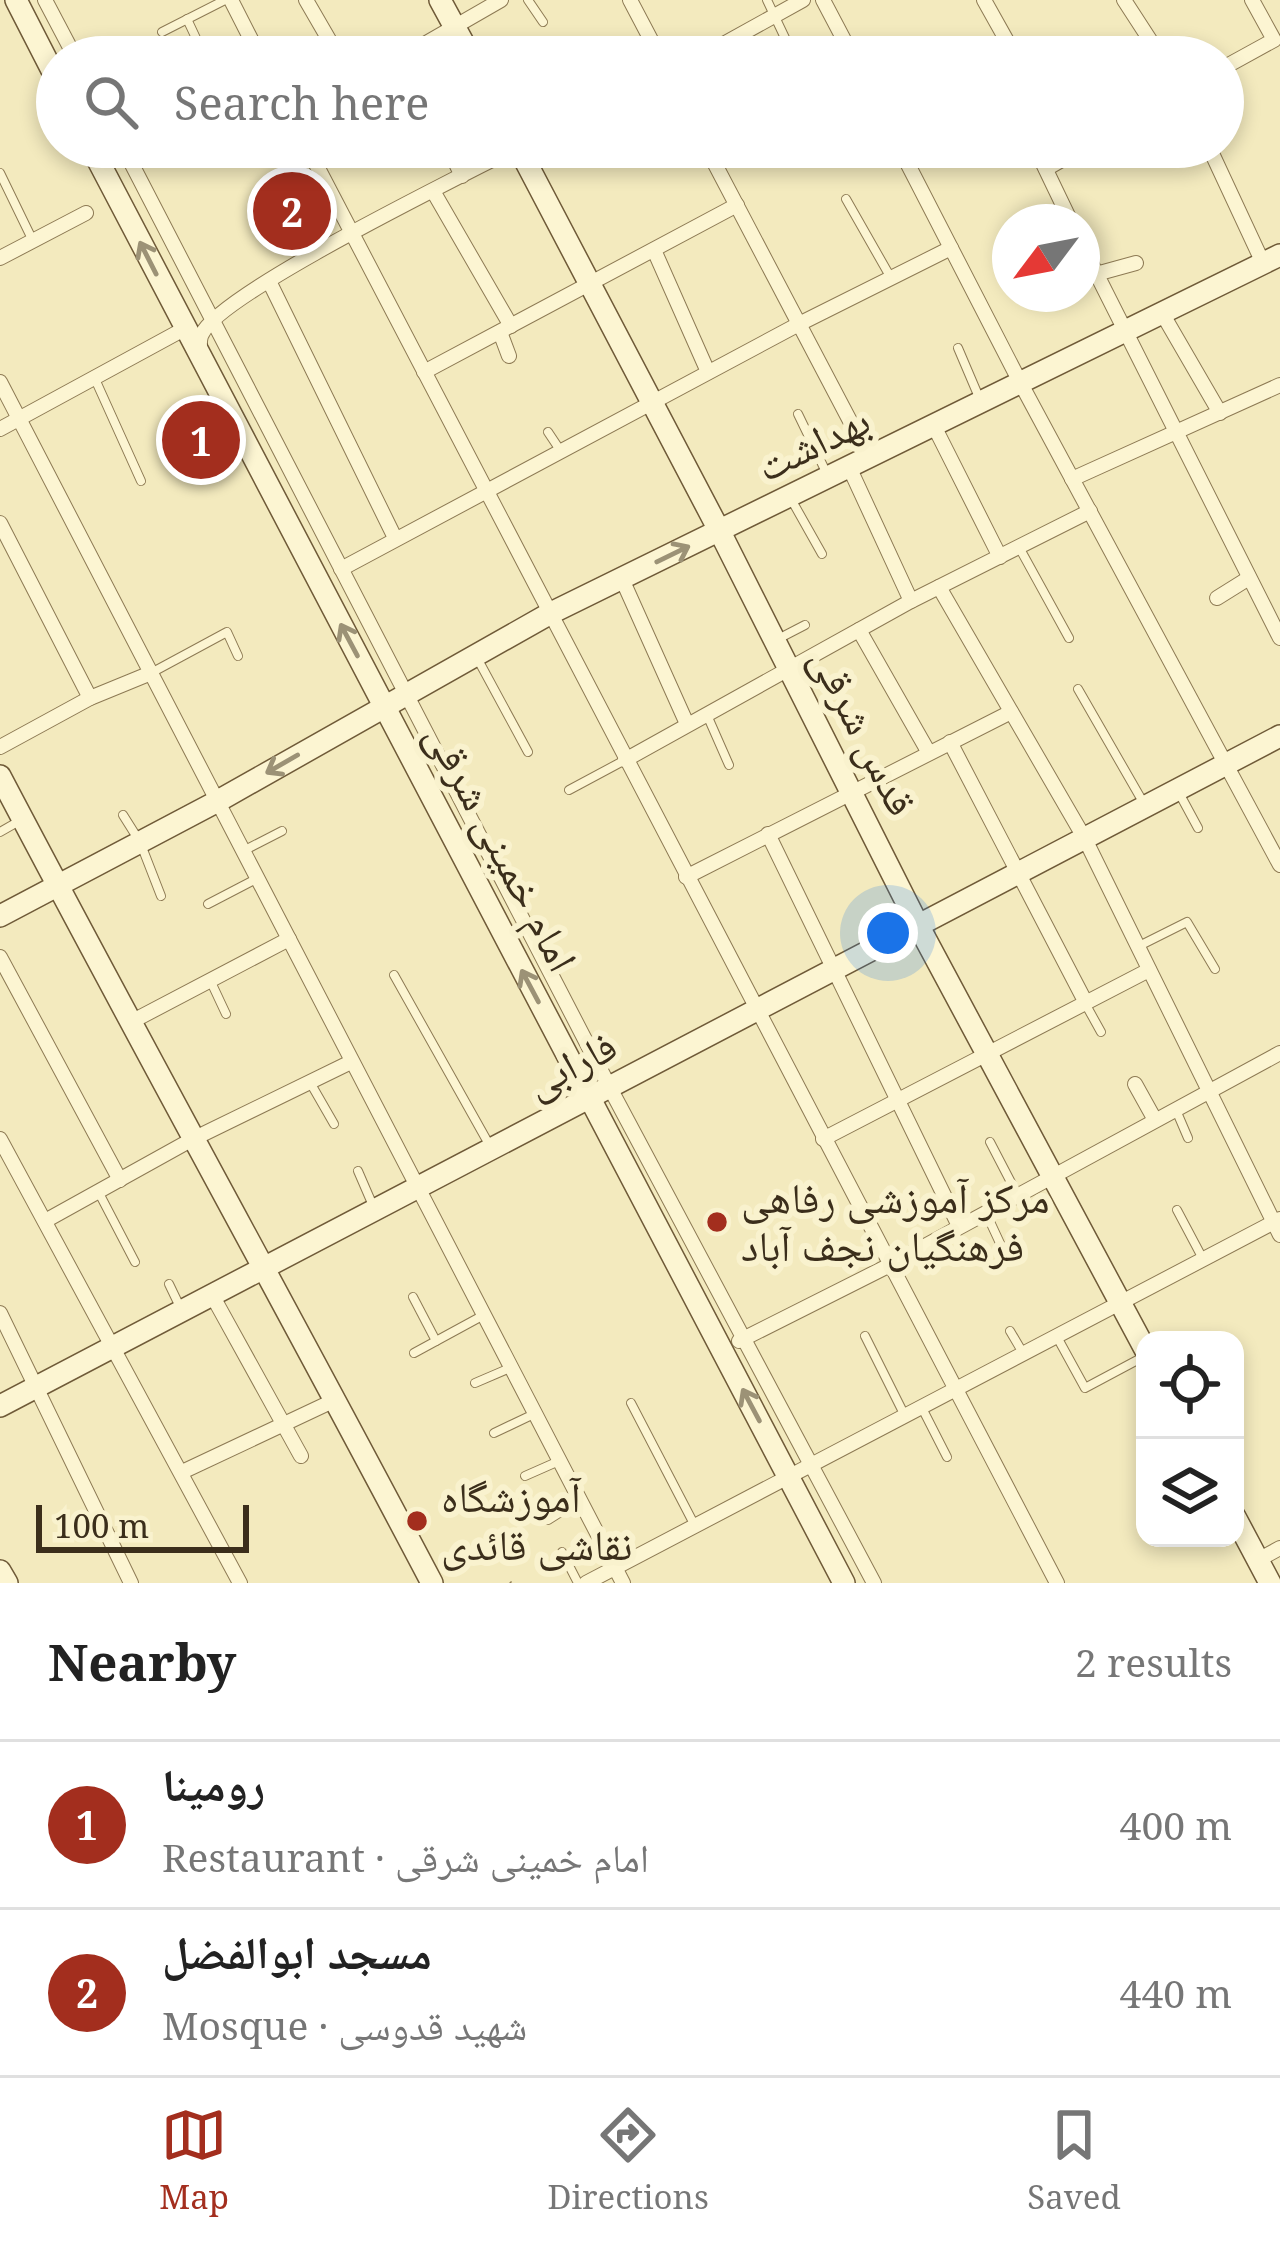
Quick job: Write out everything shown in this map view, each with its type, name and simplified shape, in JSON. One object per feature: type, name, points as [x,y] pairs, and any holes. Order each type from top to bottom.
[{"type":"street","points":[[16,0],[36,39]]},
{"type":"street","points":[[45,0],[64,36]]},
{"type":"street","points":[[228,0],[248,36]]},
{"type":"street","points":[[306,0],[327,36]]},
{"type":"street","points":[[440,0],[459,36]]},
{"type":"street","points":[[438,36],[501,0]]},
{"type":"street","points":[[630,0],[648,36]]},
{"type":"street","points":[[738,36],[803,0]]},
{"type":"street","points":[[823,0],[842,36]]},
{"type":"street","points":[[984,0],[1004,36]]},
{"type":"street","points":[[1124,0],[1147,36]]},
{"type":"street","points":[[1244,56],[1274,40],[1252,0]]},
{"type":"street","name":"امام خمینی شرقی","points":[[102,168],[383,706],[600,1094],[722,1350],[844,1583]]},
{"type":"street","points":[[134,168],[405,694],[600,1094],[743,1340],[874,1583]]},
{"type":"street","points":[[318,168],[1057,1583]]},
{"type":"street","points":[[458,168],[462,176]]},
{"type":"street","points":[[199,357],[202,334],[214,320],[269,281],[477,168]]},
{"type":"street","name":"قدس شرقی","points":[[529,168],[920,927],[1136,1334]]},
{"type":"street","points":[[717,168],[799,324],[850,469],[911,601]]},
{"type":"street","points":[[910,168],[1280,865]]},
{"type":"street","points":[[1221,168],[1272,259]]},
{"type":"street","points":[[1046,169],[1063,204]]},
{"type":"street","points":[[434,190],[506,329],[509,356]]},
{"type":"street","points":[[424,372],[737,205]]},
{"type":"street","points":[[0,258],[86,213]]},
{"type":"street","points":[[341,569],[951,248]]},
{"type":"street","points":[[654,250],[708,372]]},
{"type":"street","name":"بهداشت","points":[[0,916],[218,801],[549,614],[1272,259]]},
{"type":"street","points":[[1100,273],[1136,263]]},
{"type":"street","points":[[269,281],[394,538]]},
{"type":"street","points":[[1100,282],[1280,638]]},
{"type":"street","points":[[1162,313],[1220,413]]},
{"type":"street","points":[[0,429],[95,377],[180,320],[214,320]]},
{"type":"street","points":[[0,382],[623,1583]]},
{"type":"street","points":[[1072,479],[1278,391]]},
{"type":"street","points":[[934,426],[1000,557]]},
{"type":"street","points":[[625,760],[911,601],[1090,511]]},
{"type":"street","points":[[0,523],[90,698]]},
{"type":"street","points":[[1217,598],[1250,578]]},
{"type":"street","points":[[622,579],[687,724]]},
{"type":"street","points":[[582,1583],[1203,1258],[1278,1226],[1085,839],[939,587]]},
{"type":"street","points":[[859,630],[928,753]]},
{"type":"street","points":[[0,747],[90,698],[151,673]]},
{"type":"street","points":[[686,877],[1011,712]]},
{"type":"street","name":"فارابی","points":[[0,1406],[1280,736]]},
{"type":"street","points":[[950,742],[1086,1004]]},
{"type":"street","points":[[0,776],[432,1583]]},
{"type":"street","points":[[768,834],[959,1226]]},
{"type":"street","points":[[129,1023],[289,939]]},
{"type":"street","points":[[0,957],[119,1180]]},
{"type":"street","points":[[823,1139],[1149,970]]},
{"type":"street","points":[[722,1350],[890,1265],[1280,1053]]},
{"type":"street","points":[[46,1221],[191,1140],[351,1063]]},
{"type":"street","points":[[1135,1084],[1155,1120]]},
{"type":"street","points":[[0,1139],[239,1583]]},
{"type":"street","points":[[212,1295],[301,1456]]},
{"type":"street","points":[[0,1313],[131,1583]]},
{"type":"street","points":[[182,1472],[335,1400]]},
{"type":"street","points":[[1244,1534],[1270,1583]]},
{"type":"street","points":[[1258,1560],[1280,1548]]},
{"type":"street","points":[[0,1571],[7,1583]]},
{"type":"lane","points":[[161,32],[228,0]]},
{"type":"lane","points":[[528,0],[543,22]]},
{"type":"lane","points":[[767,0],[784,36]]},
{"type":"lane","points":[[187,19],[195,36]]},
{"type":"lane","points":[[0,172],[33,241]]},
{"type":"lane","points":[[846,199],[891,278]]},
{"type":"lane","points":[[958,348],[981,402]]},
{"type":"lane","points":[[95,377],[141,481]]},
{"type":"lane","points":[[798,414],[850,469]]},
{"type":"lane","points":[[548,432],[560,452]]},
{"type":"lane","points":[[790,497],[822,554]]},
{"type":"lane","points":[[1019,547],[1069,638]]},
{"type":"lane","points":[[775,641],[805,625]]},
{"type":"lane","points":[[151,673],[227,632],[238,656]]},
{"type":"lane","points":[[475,655],[528,752]]},
{"type":"lane","points":[[1078,689],[1146,807]]},
{"type":"lane","points":[[706,714],[729,765]]},
{"type":"lane","points":[[569,790],[625,760]]},
{"type":"lane","points":[[1178,790],[1198,828]]},
{"type":"lane","points":[[123,815],[140,842],[161,896]]},
{"type":"lane","points":[[0,832],[22,819]]},
{"type":"lane","points":[[243,850],[282,831]]},
{"type":"lane","points":[[208,904],[257,878]]},
{"type":"lane","points":[[1138,947],[1186,922],[1215,969]]},
{"type":"lane","points":[[394,975],[492,1150]]},
{"type":"lane","points":[[210,980],[226,1014]]},
{"type":"lane","points":[[1086,1004],[1101,1032]]},
{"type":"lane","points":[[310,1082],[334,1124]]},
{"type":"lane","points":[[1176,1109],[1188,1138]]},
{"type":"lane","points":[[990,1142],[1017,1195]]},
{"type":"lane","points":[[358,1171],[375,1210]]},
{"type":"lane","points":[[98,1192],[135,1262]]},
{"type":"lane","points":[[1177,1210],[1203,1258]]},
{"type":"lane","points":[[986,1212],[1005,1254]]},
{"type":"lane","points":[[170,1284],[182,1311]]},
{"type":"lane","points":[[413,1297],[436,1341]]},
{"type":"lane","points":[[414,1353],[482,1316]]},
{"type":"lane","points":[[1010,1331],[1023,1353]]},
{"type":"lane","points":[[1056,1335],[1085,1388],[1136,1357]]},
{"type":"lane","points":[[865,1336],[905,1416]]},
{"type":"lane","points":[[475,1383],[510,1369]]},
{"type":"lane","points":[[631,1403],[695,1526]]},
{"type":"lane","points":[[922,1407],[947,1457]]},
{"type":"lane","points":[[494,1433],[534,1414]]},
{"type":"lane","points":[[525,1476],[559,1461]]},
{"type":"lane","points":[[548,1520],[579,1500]]},
{"type":"lane","points":[[562,1552],[582,1583]]},
{"type":"place","name":"مسجد ابوالفضل","points":[[292,211]]},
{"type":"place","name":"رومینا","points":[[201,440]]},
{"type":"place","name":"مرکز آموزشی رفاهی فرهنگیان نجف آباد","points":[[717,1222]]},
{"type":"place","name":"آموزشگاه نقاشی قائدی","points":[[417,1521]]}]
